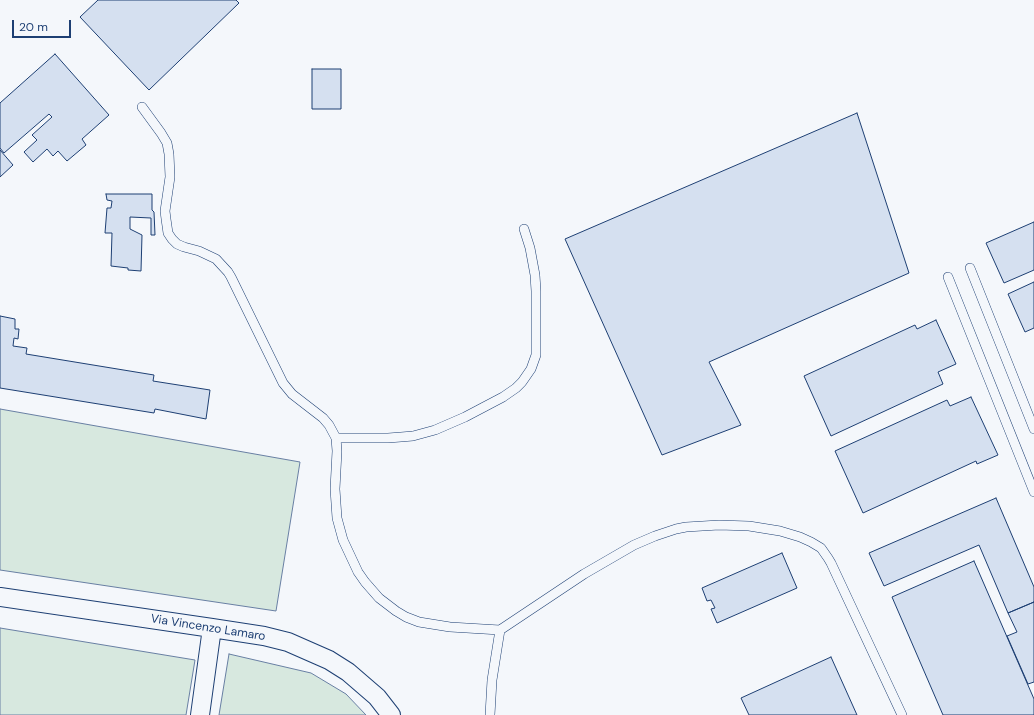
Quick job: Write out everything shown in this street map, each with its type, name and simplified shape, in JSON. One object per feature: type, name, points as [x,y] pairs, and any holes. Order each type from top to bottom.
[{"type":"street","name":"Via Vincenzo Lamaro","points":[[0,597],[212,628],[288,642],[329,660],[348,672],[359,680],[391,715]]},
{"type":"street","points":[[200,715],[212,628]]},
{"type":"lane","points":[[142,107],[167,143],[170,154],[170,177],[165,211],[168,233],[177,244],[200,251],[216,259],[228,272],[283,383],[292,394],[323,418],[329,425],[336,438],[336,508],[339,528],[343,540],[358,572],[372,590],[396,612],[420,622],[450,627],[500,630],[563,587],[626,549],[644,540],[666,532],[686,527],[719,524],[750,526],[780,531],[811,542],[821,548],[828,558],[902,715]]},
{"type":"lane","points":[[336,438],[388,438],[413,436],[424,433],[449,424],[504,397],[522,382],[531,369],[536,354],[535,275],[530,248],[524,229]]},
{"type":"lane","points":[[970,268],[1034,428]]},
{"type":"lane","points":[[948,277],[1030,470],[1034,492]]},
{"type":"lane","points":[[490,715],[492,680],[500,630]]},
{"type":"shaded area","points":[[0,409],[300,462],[276,611],[0,570]]},
{"type":"shaded area","points":[[0,628],[195,660],[186,715],[0,715]]},
{"type":"shaded area","points":[[229,654],[311,673],[346,694],[366,715],[219,715]]},
{"type":"building","points":[[98,0],[236,0],[239,3],[149,90],[80,17]]},
{"type":"building","points":[[55,54],[109,115],[82,139],[86,145],[67,161],[58,151],[53,156],[47,149],[33,162],[24,152],[37,140],[32,135],[52,117],[49,114],[4,153],[0,148],[0,103]]},
{"type":"building","points":[[312,69],[341,69],[341,109],[312,109]]},
{"type":"building","points":[[857,113],[909,273],[709,362],[741,425],[662,455],[565,239]]},
{"type":"building","points":[[0,150],[13,165],[0,177]]},
{"type":"building","points":[[106,194],[152,194],[155,235],[151,235],[151,218],[130,217],[130,229],[142,235],[141,271],[111,266],[112,233],[105,233],[107,208],[111,208],[112,201],[107,200]]},
{"type":"building","points":[[1034,222],[1034,270],[1004,283],[986,243]]},
{"type":"building","points":[[1034,282],[1034,328],[1025,332],[1008,294]]},
{"type":"building","points":[[0,316],[15,319],[15,329],[19,329],[18,339],[14,338],[13,346],[27,348],[26,354],[154,375],[153,381],[210,390],[206,419],[155,409],[154,413],[0,388]]},
{"type":"building","points":[[936,320],[956,364],[938,372],[943,384],[831,436],[804,376],[915,325],[917,329]]},
{"type":"building","points":[[971,397],[998,455],[977,464],[976,461],[863,513],[835,451],[947,400],[950,406]]},
{"type":"building","points":[[996,498],[1034,587],[1034,602],[1008,613],[979,545],[884,586],[869,553]]},
{"type":"building","points":[[782,553],[797,588],[717,623],[711,609],[715,608],[711,600],[707,601],[702,588]]},
{"type":"building","points":[[974,561],[1034,699],[1034,715],[943,715],[892,597]]},
{"type":"building","points":[[1034,602],[1034,682],[1028,684],[1007,636],[1017,632],[1008,613]]},
{"type":"building","points":[[831,657],[857,715],[749,715],[741,698]]}]
